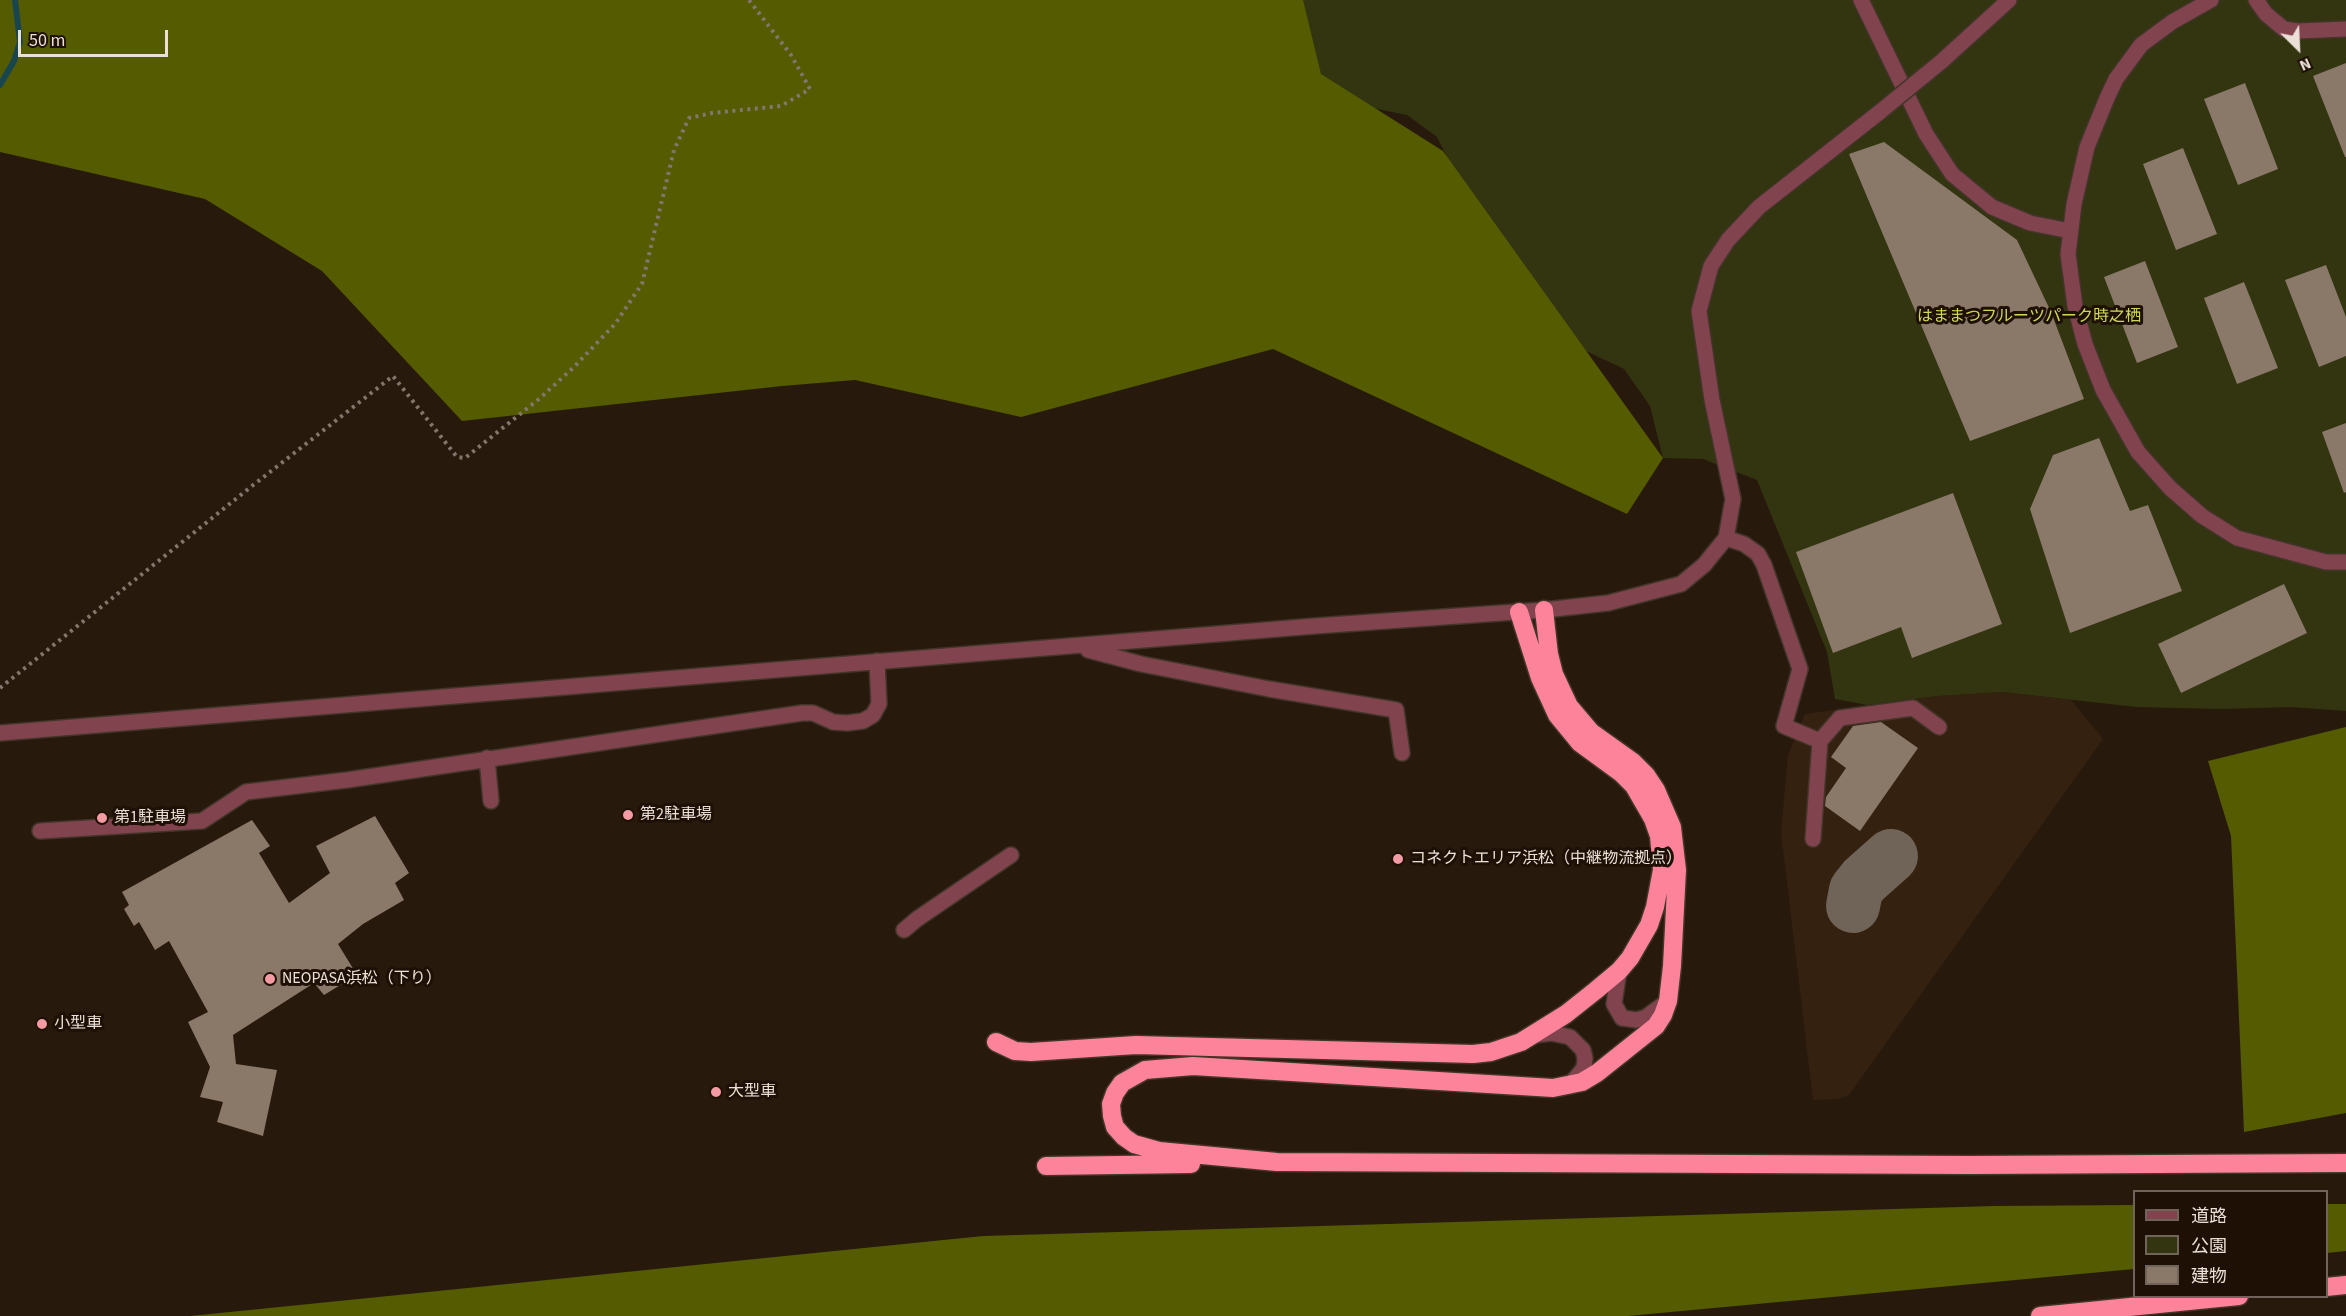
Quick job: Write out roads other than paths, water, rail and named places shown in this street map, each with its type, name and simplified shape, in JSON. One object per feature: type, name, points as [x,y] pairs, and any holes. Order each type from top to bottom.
[{"type":"highway","points":[[1277,1162],[1159,1151],[1134,1144],[1115,1127],[1111,1104],[1115,1093],[1122,1083],[1145,1070],[1174,1066],[1539,1087],[1568,1086],[1582,1082],[1597,1073],[1645,1036],[1659,1020],[1668,1001],[1672,966],[1677,870],[1672,827],[1656,790],[1646,775],[1634,762],[1591,732],[1569,706],[1552,664],[1544,610]]},
{"type":"highway","points":[[996,1042],[1015,1051],[1031,1052],[1136,1045],[1455,1054],[1491,1052],[1535,1035],[1566,1014],[1619,971],[1640,942],[1655,907],[1662,870],[1659,836],[1653,819],[1634,786],[1621,772],[1580,743],[1557,715],[1540,678],[1520,612]]},
{"type":"highway","points":[[1046,1166],[1277,1162],[1970,1165],[2346,1163]]},
{"type":"highway","points":[[2328,1287],[2346,1285]]},
{"type":"highway","points":[[2040,1316],[2223,1298]]},
{"type":"street","points":[[1861,0],[1926,134],[1952,174],[1992,207],[2030,223],[2070,231]]},
{"type":"street","points":[[0,733],[1326,625],[1544,610],[1608,603],[1643,596],[1681,584],[1704,565],[1725,538],[1733,500],[1712,400],[1699,310],[1711,266],[1728,240],[1759,207],[1942,61],[2009,0]]},
{"type":"street","points":[[2211,0],[2172,22],[2141,45],[2116,79],[2087,147],[2074,204],[2068,254],[2075,306],[2085,344],[2103,390],[2138,452],[2170,488],[2202,516],[2237,538],[2326,562],[2346,562]]},
{"type":"street","points":[[2256,0],[2266,14],[2284,29],[2298,31],[2346,29]]},
{"type":"street","points":[[1725,538],[1744,544],[1758,554],[1764,565],[1800,669],[1784,726],[1820,741]]},
{"type":"street","points":[[1076,647],[1141,664],[1269,689],[1396,710],[1402,753]]},
{"type":"street","points":[[40,831],[201,821],[246,792],[347,780],[802,713],[813,713],[834,722],[863,721],[873,715],[879,704],[877,661]]},
{"type":"street","points":[[1813,839],[1820,741],[1840,718],[1913,708],[1939,727]]},
{"type":"street","points":[[487,758],[492,801]]},
{"type":"street","points":[[904,930],[916,919],[1011,855]]},
{"type":"street","points":[[1619,971],[1614,1004],[1622,1018],[1637,1020],[1646,1017],[1668,1001]]},
{"type":"street","points":[[1535,1035],[1551,1033],[1570,1037],[1583,1050],[1586,1058],[1584,1068],[1568,1086]]},
{"type":"waterway","points":[[0,85],[14,61],[20,42],[15,0]]},
{"type":"place","name":"第2駐車場","points":[[628,815]]},
{"type":"place","name":"第1駐車場","points":[[102,818]]},
{"type":"place","name":"コネクトエリア浜松（中継物流拠点）","points":[[1398,859]]},
{"type":"place","name":"NEOPASA浜松（下り）","points":[[270,979]]},
{"type":"place","name":"小型車","points":[[42,1024]]},
{"type":"place","name":"大型車","points":[[716,1092]]},
{"type":"park label","name":"はままつフルーツパーク時之栖","points":[[2029,317]]}]
